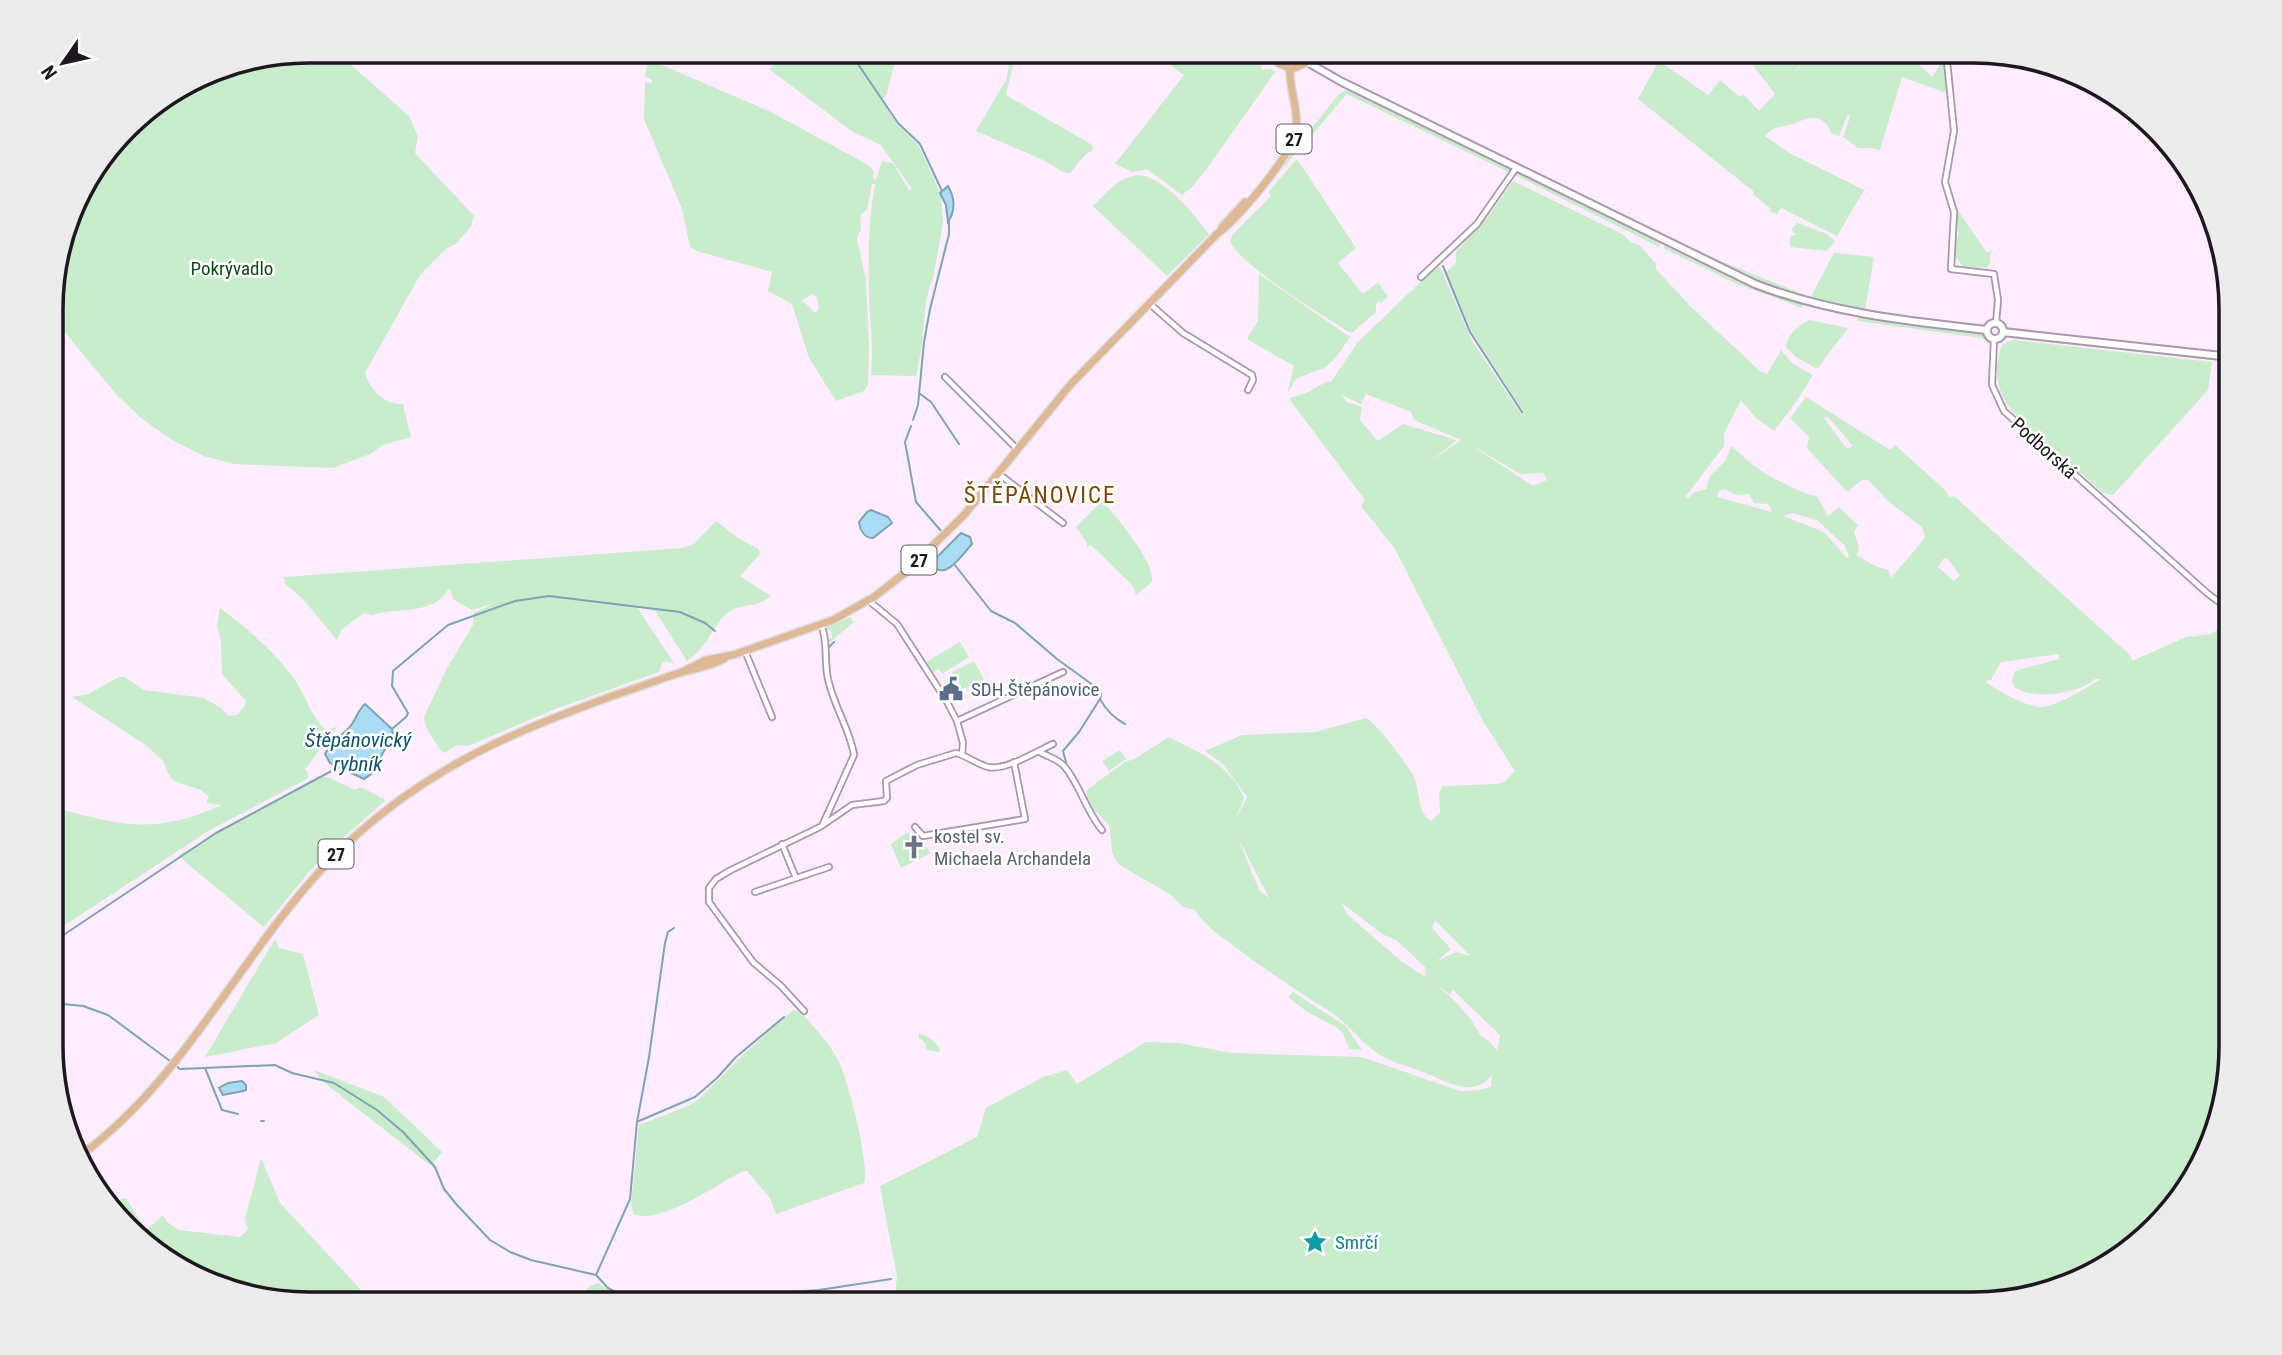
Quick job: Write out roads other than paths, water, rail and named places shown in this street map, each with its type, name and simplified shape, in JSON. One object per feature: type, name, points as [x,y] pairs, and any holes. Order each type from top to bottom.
[{"type":"main road","points":[[1279,63],[1290,69],[1298,69],[1305,63]]},
{"type":"main road","points":[[1309,63],[1728,273],[1793,298],[1874,317],[1987,330]]},
{"type":"main road","name":"27","points":[[86,1151],[116,1127],[155,1087],[202,1029],[287,908],[323,867],[377,817],[429,779],[497,741],[556,716],[682,672],[706,660],[733,655],[821,624],[868,600],[906,572],[964,515],[1070,384],[1218,233],[1282,160],[1295,138],[1297,120],[1290,88],[1290,69]]},
{"type":"main road","points":[[1996,323],[2001,325],[2003,332],[2000,337],[1994,339],[1988,336],[1987,330],[1990,324],[1996,323]]},
{"type":"main road","points":[[2003,332],[2218,356]]},
{"type":"street","points":[[1947,63],[1954,131],[1945,182],[1954,212],[1951,269],[1994,274],[1998,300],[1996,323]]},
{"type":"street","points":[[1421,276],[1477,224],[1516,168]]},
{"type":"street","points":[[1150,303],[1183,333],[1252,375],[1253,380],[1248,390]]},
{"type":"street","name":"Podborská","points":[[1994,339],[1992,385],[2004,411],[2218,602]]},
{"type":"street","points":[[945,377],[1017,449]]},
{"type":"street","points":[[998,473],[1063,523]]},
{"type":"street","points":[[868,600],[897,624],[957,721],[963,743],[962,755]]},
{"type":"street","points":[[821,624],[825,637],[828,682],[854,755],[823,825]]},
{"type":"street","points":[[745,651],[772,717]]},
{"type":"street","points":[[957,721],[1063,672]]},
{"type":"street","points":[[804,1011],[753,962],[709,902],[709,888],[716,879],[823,825],[852,805],[885,800],[888,779],[943,756],[956,753],[990,767],[1014,762],[1053,744]]},
{"type":"street","points":[[1040,752],[1057,760],[1066,769],[1090,815],[1102,830]]},
{"type":"street","points":[[915,827],[923,836],[1025,819],[1014,762]]},
{"type":"street","points":[[782,844],[796,878]]},
{"type":"street","points":[[755,892],[829,867]]},
{"type":"water","points":[[948,186],[953,204],[948,222],[946,205],[940,193]]},
{"type":"water","points":[[871,510],[888,517],[892,523],[873,538],[863,533],[859,522]]},
{"type":"water","points":[[961,533],[970,537],[972,544],[948,569],[937,569],[932,564],[934,560]]},
{"type":"water","name":"Štěpánovický rybník","points":[[365,704],[392,729],[393,735],[371,774],[364,779],[330,763],[325,754],[352,724]]},
{"type":"water","points":[[242,1081],[246,1085],[246,1090],[243,1091],[223,1095],[219,1088],[228,1083]]},
{"type":"waterway","points":[[858,64],[898,123],[920,144],[942,191]]},
{"type":"waterway","points":[[913,420],[918,405],[924,342],[949,234],[949,220]]},
{"type":"waterway","points":[[1443,266],[1470,332],[1522,412]]},
{"type":"waterway","points":[[919,393],[931,402],[959,444]]},
{"type":"waterway","points":[[911,426],[905,442],[916,502],[942,532]]},
{"type":"waterway","points":[[954,564],[991,611],[1015,623],[1057,659],[1097,688],[1105,707],[1125,724]]},
{"type":"waterway","points":[[392,729],[408,713],[392,686],[393,671],[448,625],[515,601],[549,596],[680,612],[705,623],[715,631]]},
{"type":"waterway","points":[[828,648],[834,642]]},
{"type":"waterway","points":[[1066,762],[1063,751],[1100,699]]},
{"type":"waterway","points":[[63,935],[216,833],[339,767]]},
{"type":"waterway","points":[[596,1275],[630,1199],[637,1122],[665,943],[668,932],[674,928]]},
{"type":"waterway","points":[[63,1004],[83,1006],[108,1015],[170,1061]]},
{"type":"waterway","points":[[639,1121],[695,1097],[736,1057],[784,1017]]},
{"type":"waterway","points":[[174,1064],[180,1069],[275,1065],[292,1073],[334,1083],[377,1110],[403,1132],[435,1167],[444,1189],[490,1240],[531,1260],[596,1275],[615,1292]]},
{"type":"waterway","points":[[205,1068],[222,1110],[238,1114]]},
{"type":"waterway","points":[[796,1292],[891,1279]]},
{"type":"place","name":"SDH Štěpánovice","points":[[951,689]]},
{"type":"place","name":"kostel sv. Michaela Archandela","points":[[914,847]]},
{"type":"place","name":"Smrčí","points":[[1315,1242]]},
{"type":"district","name":"ŠTĚPÁNOVICE","points":[[1040,495]]},
{"type":"park label","name":"Pokrývadlo","points":[[232,268]]}]
